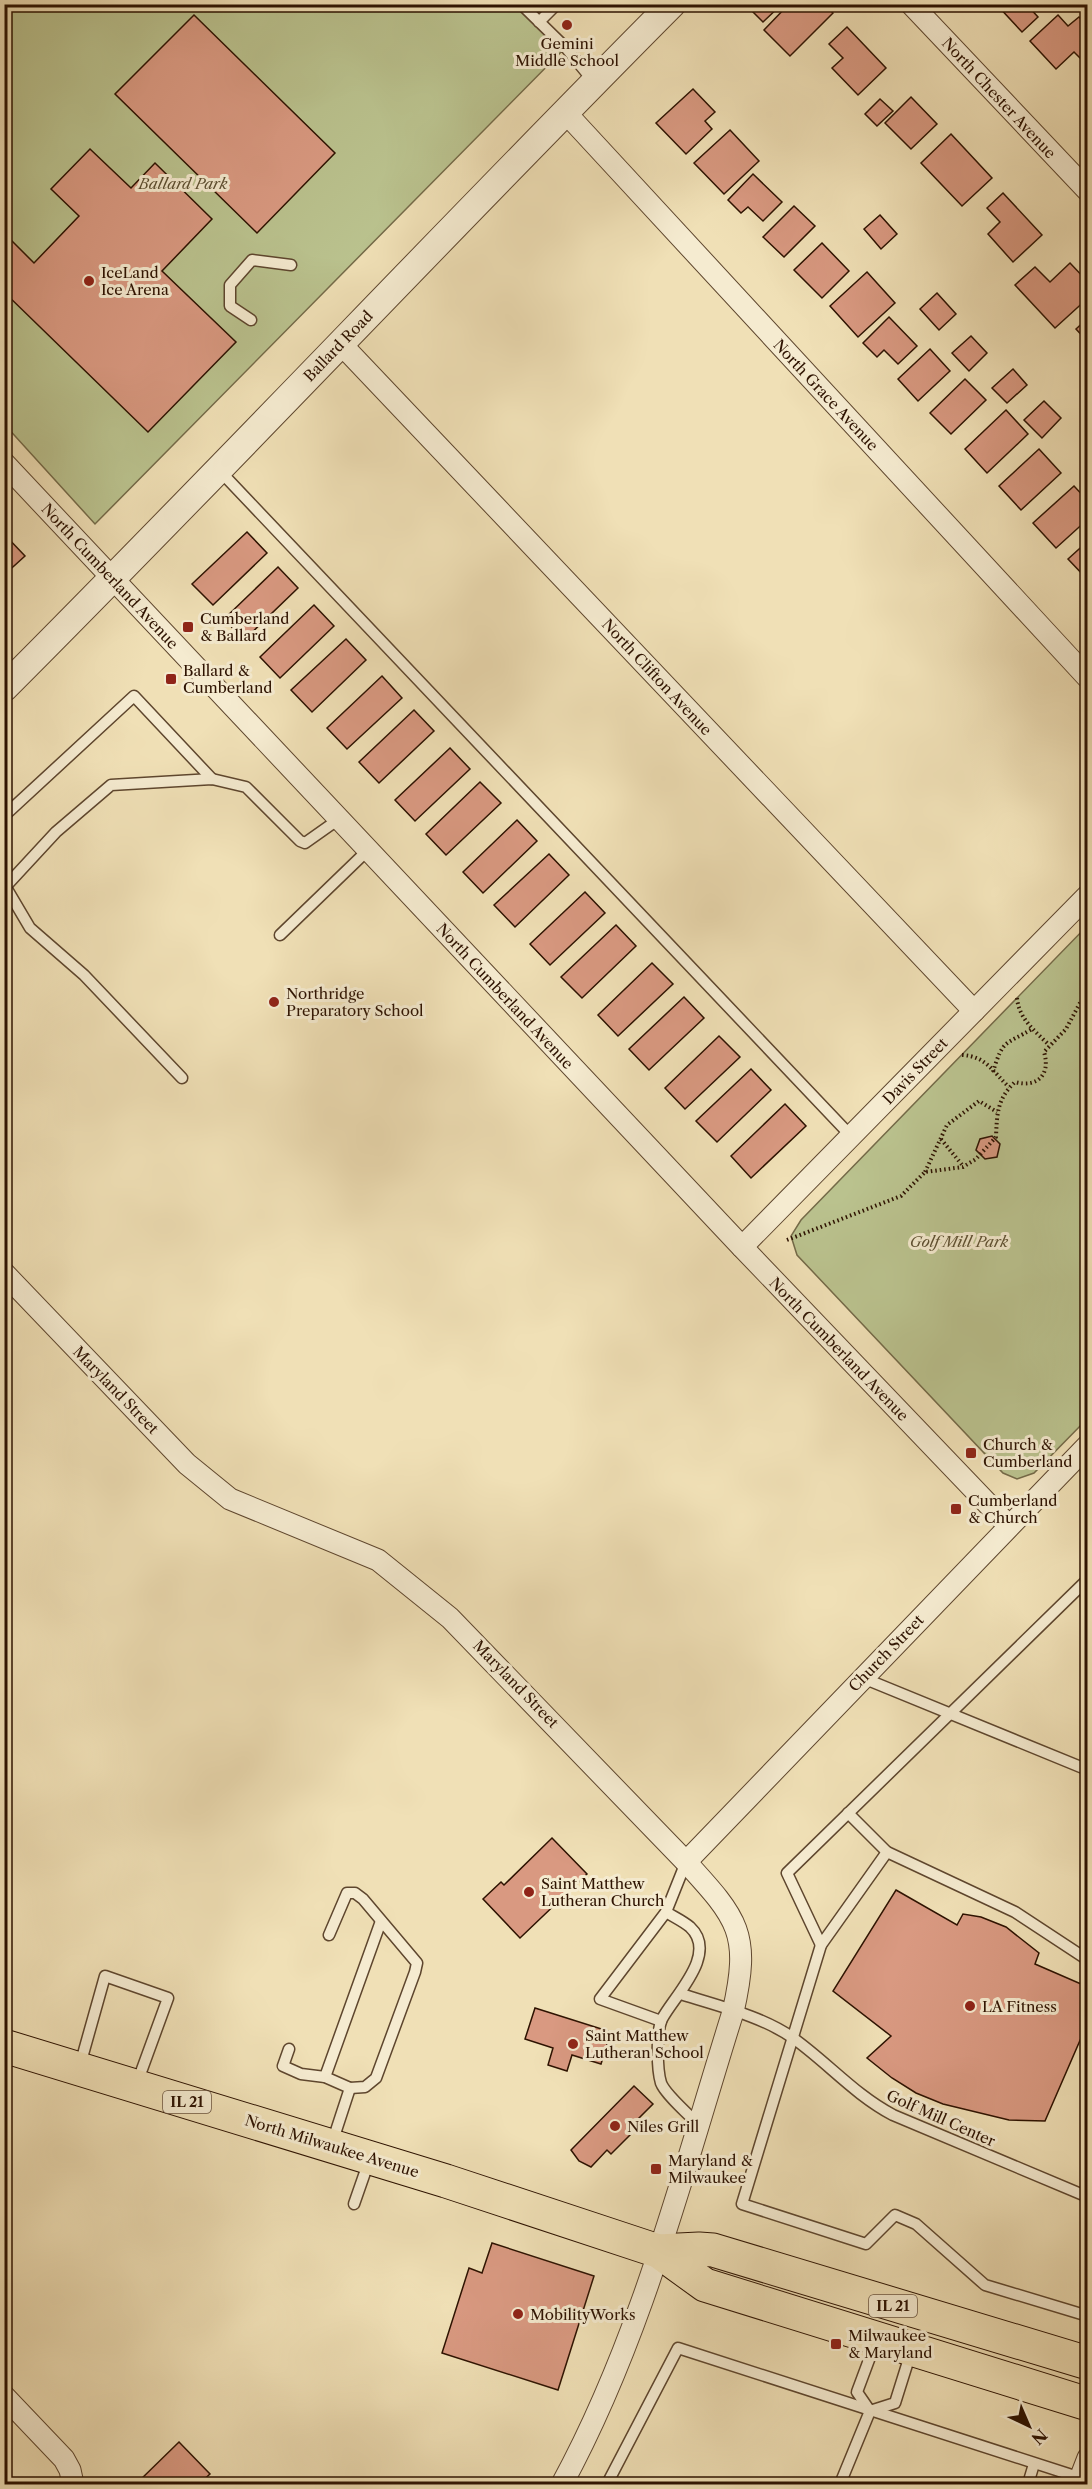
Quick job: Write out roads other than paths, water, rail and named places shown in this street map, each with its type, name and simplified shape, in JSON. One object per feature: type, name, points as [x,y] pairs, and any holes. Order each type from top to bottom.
[{"type":"main road","name":"North Milwaukee Avenue","points":[[4,2046],[370,2158],[658,2251],[705,2285],[1088,2404]]},
{"type":"main road","name":"North Milwaukee Avenue","points":[[658,2251],[713,2250],[1088,2363]]},
{"type":"street","name":"Ballard Road","points":[[4,688],[113,579],[564,112],[672,4]]},
{"type":"street","name":"North Chester Avenue","points":[[911,4],[1088,191]]},
{"type":"street","name":"North Grace Avenue","points":[[564,112],[1088,678]]},
{"type":"street","name":"North Clifton Avenue","points":[[341,344],[974,1011]]},
{"type":"street","name":"North Cumberland Avenue","points":[[4,463],[742,1247],[1008,1526]]},
{"type":"street","name":"Davis Street","points":[[742,1247],[1088,895]]},
{"type":"street","name":"Maryland Street","points":[[4,1273],[187,1464],[230,1499],[378,1560],[450,1617],[686,1862],[717,1896],[734,1920],[742,1948],[741,1978],[733,2012],[633,2328],[614,2376],[562,2484]]},
{"type":"street","name":"Church Street","points":[[686,1862],[1088,1445]]},
{"type":"street","points":[[4,2396],[64,2459],[70,2470],[73,2484]]},
{"type":"street","points":[[1082,2481],[1088,2458]]},
{"type":"lane","points":[[521,4],[567,49],[594,82]]},
{"type":"lane","points":[[539,22],[556,4]]},
{"type":"lane","points":[[251,320],[230,306],[230,285],[252,260],[291,265]]},
{"type":"lane","points":[[219,470],[851,1136]]},
{"type":"lane","points":[[4,816],[134,696],[212,779]]},
{"type":"lane","points":[[182,1078],[84,975],[30,928],[5,885],[56,832],[111,785],[212,779],[246,787],[303,842],[307,843],[339,819]]},
{"type":"lane","points":[[280,935],[368,850]]},
{"type":"lane","points":[[821,1945],[787,1873],[1088,1579]]},
{"type":"lane","points":[[862,1678],[1088,1770]]},
{"type":"lane","points":[[848,1814],[886,1852],[1015,1912],[1088,1960]]},
{"type":"lane","points":[[886,1852],[821,1945],[742,2204],[866,2244],[895,2215],[916,2224],[985,2285],[1088,2316]]},
{"type":"lane","points":[[661,2021],[600,1999],[666,1912],[686,1862]]},
{"type":"lane","points":[[288,2049],[283,2066],[289,2070],[325,2077],[350,2088],[366,2087],[376,2078],[417,1964],[363,1899],[350,1892],[347,1893],[329,1935]]},
{"type":"lane","points":[[666,1912],[691,1928],[699,1945],[694,1972],[661,2021],[658,2048],[662,2085],[698,2124]]},
{"type":"lane","points":[[325,2077],[381,1921]]},
{"type":"lane","points":[[79,2069],[105,1976],[168,1998],[135,2086]]},
{"type":"lane","name":"Golf Mill Center","points":[[681,1994],[777,2029],[793,2038],[871,2103],[893,2115],[1088,2197]]},
{"type":"lane","points":[[331,2146],[350,2088]]},
{"type":"lane","points":[[354,2204],[370,2158]]},
{"type":"lane","points":[[870,2411],[857,2392],[877,2339]]},
{"type":"lane","points":[[607,2484],[678,2348],[1034,2463],[1082,2481]]},
{"type":"lane","points":[[840,2484],[870,2411],[895,2403],[912,2350]]},
{"type":"lane","points":[[1028,2484],[1034,2463]]},
{"type":"place","name":"Gemini Middle School","points":[[567,25]]},
{"type":"place","name":"IceLand Ice Arena","points":[[89,281]]},
{"type":"place","name":"Cumberland & Ballard","points":[[188,627]]},
{"type":"place","name":"Ballard & Cumberland","points":[[171,679]]},
{"type":"place","name":"Northridge Preparatory School","points":[[274,1002]]},
{"type":"place","name":"Church & Cumberland","points":[[971,1453]]},
{"type":"place","name":"Cumberland & Church","points":[[956,1509]]},
{"type":"place","name":"Saint Matthew Lutheran Church","points":[[529,1892]]},
{"type":"place","name":"LA Fitness","points":[[970,2006]]},
{"type":"place","name":"Saint Matthew Lutheran School","points":[[573,2044]]},
{"type":"place","name":"Niles Grill","points":[[615,2126]]},
{"type":"place","name":"Maryland & Milwaukee","points":[[656,2169]]},
{"type":"place","name":"MobilityWorks","points":[[518,2314]]},
{"type":"place","name":"Milwaukee & Maryland","points":[[836,2344]]},
{"type":"park label","name":"Ballard Park","points":[[183,183]]},
{"type":"park label","name":"Golf Mill Park","points":[[959,1241]]}]
